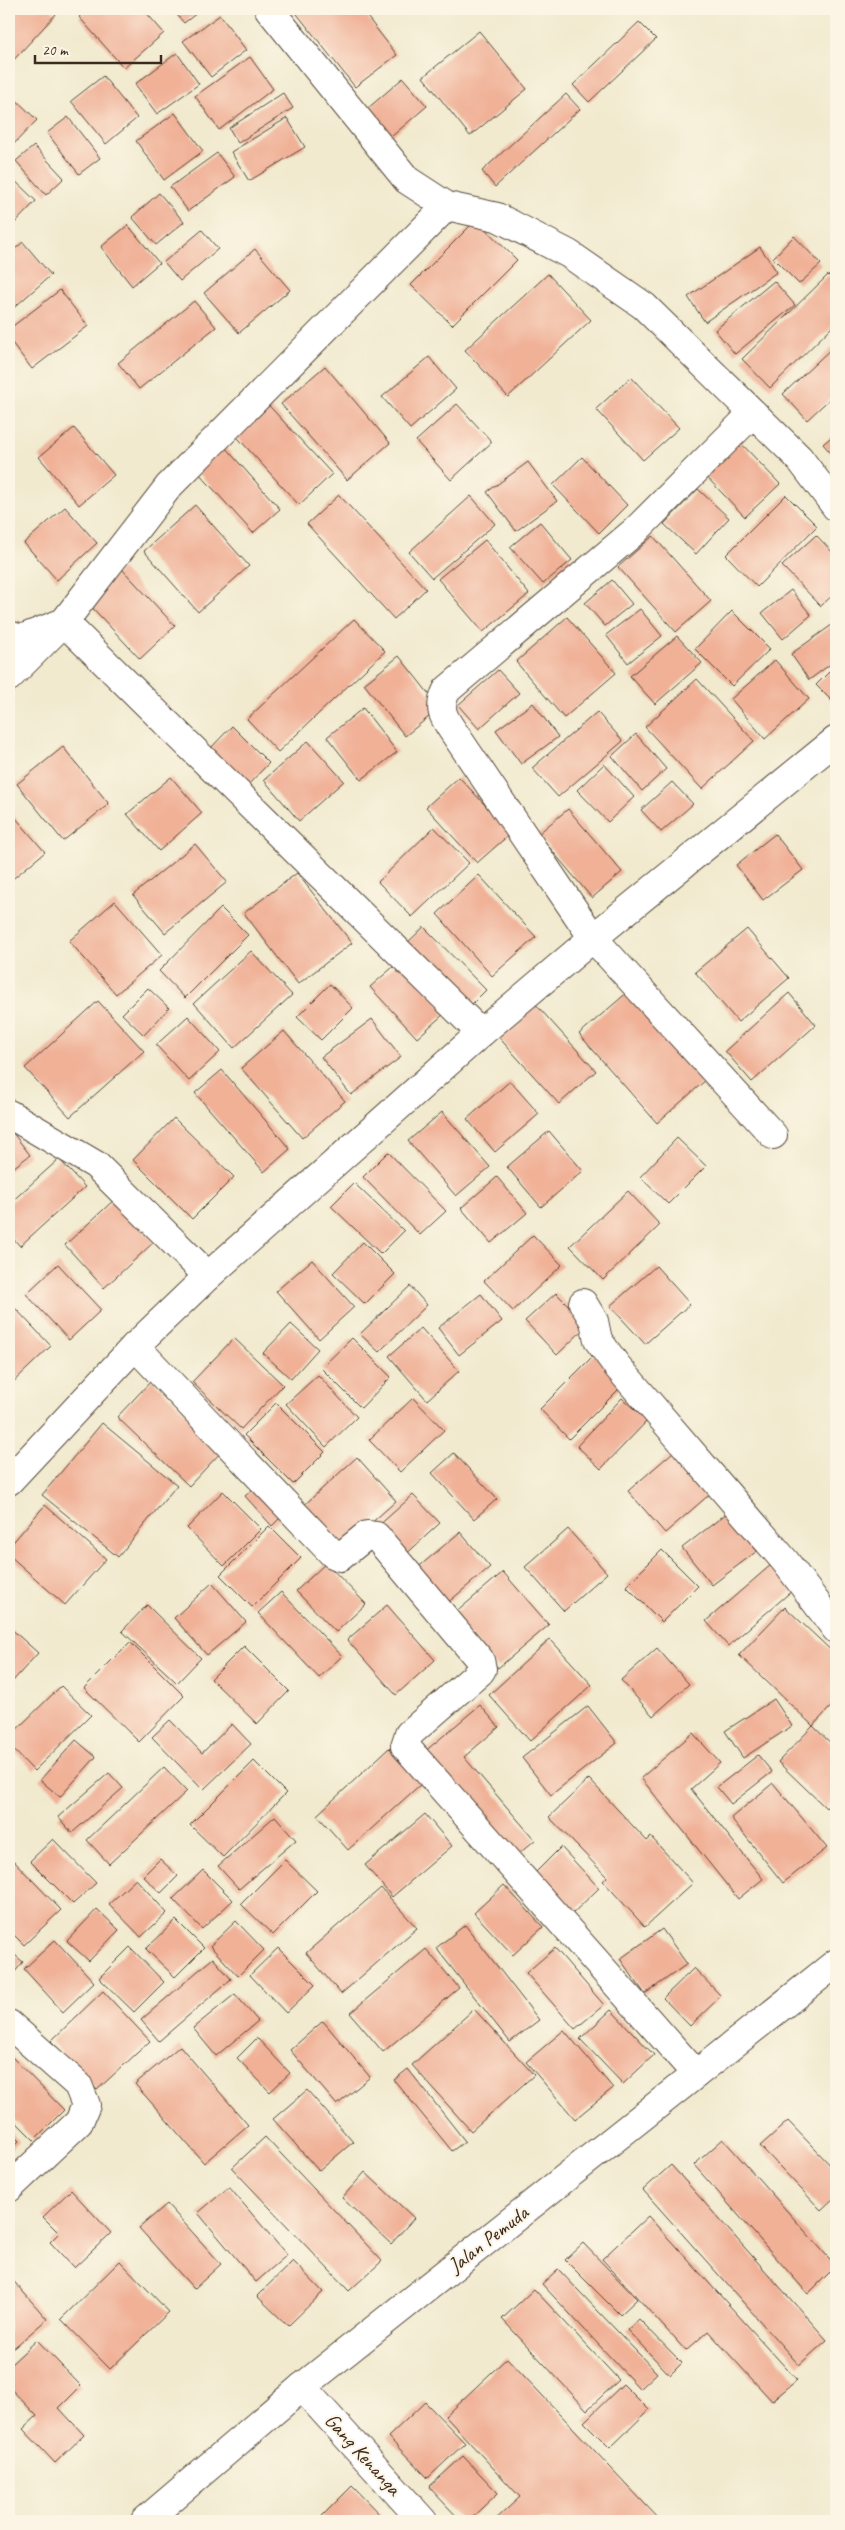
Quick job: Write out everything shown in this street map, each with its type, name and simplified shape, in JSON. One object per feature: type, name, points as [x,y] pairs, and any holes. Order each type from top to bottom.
[{"type":"street","points":[[269,9],[407,180],[448,206],[497,217],[569,254],[644,306],[798,458],[836,507]]},
{"type":"street","points":[[9,677],[64,622],[168,486],[448,206]]},
{"type":"street","points":[[753,413],[635,531],[447,690],[441,702],[442,714],[593,938],[773,1135]]},
{"type":"street","points":[[9,635],[21,639],[64,622]]},
{"type":"street","points":[[64,622],[481,1033]]},
{"type":"street","points":[[9,1481],[135,1346],[208,1276],[481,1033],[593,938],[836,740]]},
{"type":"street","points":[[9,1114],[101,1170],[208,1276]]},
{"type":"street","points":[[583,1303],[594,1321],[598,1340],[617,1366],[785,1561],[836,1629]]},
{"type":"street","points":[[135,1346],[333,1554],[340,1557],[367,1535],[376,1536],[480,1660],[482,1669],[480,1672],[410,1734],[405,1746],[696,2074]]},
{"type":"street","name":"Jalan Pemuda","points":[[145,2521],[302,2387],[836,1963]]},
{"type":"street","points":[[9,2024],[78,2085],[86,2105],[79,2122],[9,2188]]},
{"type":"street","name":"Gang Kenanga","points":[[302,2387],[423,2521]]},
{"type":"building","points":[[14,9],[51,9],[56,14],[9,65],[9,15]]},
{"type":"building","points":[[88,9],[143,9],[164,33],[124,68],[79,17]]},
{"type":"building","points":[[172,9],[202,9],[184,23]]},
{"type":"building","points":[[293,9],[361,9],[397,55],[355,87]]},
{"type":"building","points":[[220,15],[246,50],[211,77],[183,41]]},
{"type":"building","points":[[639,22],[656,39],[589,102],[573,85]]},
{"type":"building","points":[[479,31],[527,89],[470,136],[423,77]]},
{"type":"building","points":[[177,53],[199,84],[157,114],[135,84]]},
{"type":"building","points":[[250,57],[273,89],[219,130],[195,96]]},
{"type":"building","points":[[103,76],[137,118],[106,144],[71,101]]},
{"type":"building","points":[[403,78],[427,106],[391,137],[367,109]]},
{"type":"building","points":[[9,93],[37,120],[9,149]]},
{"type":"building","points":[[283,93],[293,108],[238,143],[229,128]]},
{"type":"building","points":[[566,94],[580,109],[495,187],[482,171]]},
{"type":"building","points":[[175,113],[203,151],[164,180],[136,141]]},
{"type":"building","points":[[68,117],[100,158],[79,174],[47,133]]},
{"type":"building","points":[[287,118],[305,147],[249,181],[231,152]]},
{"type":"building","points":[[34,146],[64,178],[46,195],[16,161]]},
{"type":"building","points":[[217,153],[235,177],[188,211],[170,187]]},
{"type":"building","points":[[9,175],[36,201],[10,228],[9,226]]},
{"type":"building","points":[[159,193],[184,222],[156,245],[132,217]]},
{"type":"building","points":[[476,220],[517,260],[452,325],[411,285]]},
{"type":"building","points":[[128,225],[159,263],[132,286],[101,247]]},
{"type":"building","points":[[202,230],[218,249],[180,281],[164,262]]},
{"type":"building","points":[[794,236],[821,264],[799,284],[773,258]]},
{"type":"building","points":[[23,242],[51,275],[9,312],[9,254]]},
{"type":"building","points":[[760,247],[777,272],[705,322],[688,297]]},
{"type":"building","points":[[255,249],[290,290],[239,333],[204,293]]},
{"type":"building","points":[[548,274],[591,320],[508,397],[465,350]]},
{"type":"building","points":[[828,275],[836,283],[836,323],[770,388],[742,359]]},
{"type":"building","points":[[774,281],[795,305],[735,354],[715,330]]},
{"type":"building","points":[[60,290],[88,326],[32,369],[9,339],[9,329]]},
{"type":"building","points":[[194,301],[216,327],[139,389],[118,363]]},
{"type":"building","points":[[836,344],[836,393],[807,420],[783,394]]},
{"type":"building","points":[[429,357],[456,389],[410,429],[382,397]]},
{"type":"building","points":[[325,366],[390,443],[347,480],[281,404]]},
{"type":"building","points":[[631,377],[679,428],[643,460],[596,409]]},
{"type":"building","points":[[261,397],[332,474],[299,505],[228,427]]},
{"type":"building","points":[[457,404],[492,442],[451,480],[416,441]]},
{"type":"building","points":[[74,428],[114,475],[79,505],[39,457]]},
{"type":"building","points":[[836,433],[836,459],[823,444]]},
{"type":"building","points":[[737,439],[780,484],[745,517],[702,472]]},
{"type":"building","points":[[224,446],[280,509],[253,533],[197,471]]},
{"type":"building","points":[[582,457],[627,505],[599,533],[553,485]]},
{"type":"building","points":[[528,462],[557,501],[516,531],[487,492]]},
{"type":"building","points":[[698,489],[729,518],[696,554],[664,524]]},
{"type":"building","points":[[339,495],[426,589],[394,619],[307,524]]},
{"type":"building","points":[[786,495],[817,526],[757,587],[726,555]]},
{"type":"building","points":[[471,496],[495,524],[432,578],[409,552]]},
{"type":"building","points":[[195,505],[249,566],[198,612],[144,551]]},
{"type":"building","points":[[65,507],[97,543],[57,580],[24,543]]},
{"type":"building","points":[[540,522],[572,560],[543,584],[510,547]]},
{"type":"building","points":[[816,535],[836,556],[836,592],[821,606],[782,566]]},
{"type":"building","points":[[653,536],[711,601],[676,632],[618,567]]},
{"type":"building","points":[[485,540],[529,594],[483,632],[438,579]]},
{"type":"building","points":[[122,569],[175,626],[140,659],[87,602]]},
{"type":"building","points":[[612,580],[632,604],[605,626],[585,603]]},
{"type":"building","points":[[791,590],[811,615],[783,639],[762,613]]},
{"type":"building","points":[[640,609],[662,636],[628,663],[606,635]]},
{"type":"building","points":[[732,611],[770,649],[732,686],[695,649]]},
{"type":"building","points":[[567,617],[616,673],[564,718],[516,662]]},
{"type":"building","points":[[354,619],[385,651],[278,752],[247,719]]},
{"type":"building","points":[[836,622],[836,660],[809,680],[791,654]]},
{"type":"building","points":[[677,636],[702,663],[655,704],[630,676]]},
{"type":"building","points":[[399,656],[440,708],[405,736],[364,684]]},
{"type":"building","points":[[775,660],[809,699],[765,739],[731,699]]},
{"type":"building","points":[[833,668],[836,671],[836,705],[816,685]]},
{"type":"building","points":[[498,670],[519,693],[479,729],[458,705]]},
{"type":"building","points":[[697,679],[754,741],[702,789],[645,727]]},
{"type":"building","points":[[533,703],[558,737],[521,764],[496,730]]},
{"type":"building","points":[[363,708],[397,752],[361,780],[327,737]]},
{"type":"building","points":[[597,712],[623,741],[558,797],[532,768]]},
{"type":"building","points":[[232,726],[269,763],[244,789],[206,753]]},
{"type":"building","points":[[636,734],[666,769],[642,791],[612,756]]},
{"type":"building","points":[[308,741],[344,781],[299,821],[264,780]]},
{"type":"building","points":[[63,747],[109,804],[63,841],[17,784]]},
{"type":"building","points":[[604,764],[634,797],[608,822],[577,790]]},
{"type":"building","points":[[171,777],[202,813],[159,851],[127,814]]},
{"type":"building","points":[[459,777],[511,833],[477,863],[426,807]]},
{"type":"building","points":[[672,782],[693,804],[661,832],[641,810]]},
{"type":"building","points":[[568,809],[622,872],[592,898],[538,834]]},
{"type":"building","points":[[9,810],[45,852],[9,882]]},
{"type":"building","points":[[434,827],[469,863],[412,917],[378,882]]},
{"type":"building","points":[[775,834],[803,870],[763,900],[736,865]]},
{"type":"building","points":[[195,844],[227,882],[165,933],[133,895]]},
{"type":"building","points":[[297,873],[352,943],[298,984],[244,913]]},
{"type":"building","points":[[479,875],[536,937],[492,976],[437,914]]},
{"type":"building","points":[[115,901],[162,955],[116,994],[69,941]]},
{"type":"building","points":[[221,908],[248,935],[185,998],[159,971]]},
{"type":"building","points":[[424,927],[486,990],[468,1008],[406,944]]},
{"type":"building","points":[[747,929],[789,978],[738,1022],[695,972]]},
{"type":"building","points":[[251,951],[292,995],[234,1048],[194,1003]]},
{"type":"building","points":[[400,961],[446,1012],[417,1038],[370,987]]},
{"type":"building","points":[[330,984],[353,1008],[321,1040],[297,1017]]},
{"type":"building","points":[[148,988],[169,1008],[144,1035],[122,1014]]},
{"type":"building","points":[[629,991],[707,1079],[657,1123],[579,1034]]},
{"type":"building","points":[[789,993],[816,1025],[752,1082],[725,1051]]},
{"type":"building","points":[[530,998],[596,1071],[559,1104],[493,1031]]},
{"type":"building","points":[[98,1001],[144,1051],[70,1117],[25,1068]]},
{"type":"building","points":[[188,1016],[220,1052],[189,1081],[156,1045]]},
{"type":"building","points":[[372,1019],[401,1057],[351,1095],[321,1057]]},
{"type":"building","points":[[284,1031],[345,1101],[302,1138],[241,1068]]},
{"type":"building","points":[[222,1070],[290,1149],[264,1172],[195,1093]]},
{"type":"building","points":[[510,1081],[539,1114],[495,1152],[467,1119]]},
{"type":"building","points":[[442,1112],[490,1167],[456,1196],[408,1141]]},
{"type":"building","points":[[174,1118],[234,1177],[192,1219],[133,1160]]},
{"type":"building","points":[[9,1128],[30,1155],[9,1171]]},
{"type":"building","points":[[549,1131],[583,1171],[541,1207],[507,1167]]},
{"type":"building","points":[[677,1138],[706,1166],[668,1204],[640,1177]]},
{"type":"building","points":[[388,1152],[446,1211],[420,1235],[363,1177]]},
{"type":"building","points":[[59,1159],[85,1187],[20,1246],[9,1234],[9,1204]]},
{"type":"building","points":[[497,1177],[527,1213],[491,1243],[461,1208]]},
{"type":"building","points":[[354,1183],[404,1231],[381,1254],[331,1206]]},
{"type":"building","points":[[628,1191],[660,1225],[603,1280],[570,1246]]},
{"type":"building","points":[[115,1199],[154,1242],[104,1288],[65,1245]]},
{"type":"building","points":[[533,1235],[562,1265],[513,1311],[484,1281]]},
{"type":"building","points":[[363,1242],[395,1274],[365,1304],[333,1273]]},
{"type":"building","points":[[312,1260],[354,1307],[319,1339],[276,1291]]},
{"type":"building","points":[[58,1264],[101,1310],[69,1340],[26,1294]]},
{"type":"building","points":[[656,1266],[690,1304],[645,1344],[610,1306]]},
{"type":"building","points":[[410,1286],[427,1305],[379,1352],[360,1334]]},
{"type":"building","points":[[556,1293],[588,1325],[557,1355],[525,1321]]},
{"type":"building","points":[[481,1294],[502,1321],[459,1355],[438,1328]]},
{"type":"building","points":[[14,1307],[51,1346],[9,1386],[9,1312]]},
{"type":"building","points":[[291,1324],[318,1349],[291,1379],[263,1353]]},
{"type":"building","points":[[421,1328],[459,1371],[427,1400],[389,1356]]},
{"type":"building","points":[[234,1338],[283,1385],[241,1429],[192,1382]]},
{"type":"building","points":[[352,1338],[391,1377],[361,1408],[321,1368]]},
{"type":"building","points":[[595,1354],[624,1384],[569,1439],[540,1409]]},
{"type":"building","points":[[318,1375],[357,1417],[326,1447],[286,1404]]},
{"type":"building","points":[[152,1380],[224,1449],[189,1486],[117,1417]]},
{"type":"building","points":[[413,1398],[444,1430],[400,1472],[369,1440]]},
{"type":"building","points":[[622,1398],[647,1421],[601,1469],[577,1446]]},
{"type":"building","points":[[276,1403],[325,1452],[293,1484],[244,1435]]},
{"type":"building","points":[[102,1423],[177,1485],[118,1557],[42,1495]]},
{"type":"building","points":[[680,1446],[717,1488],[665,1533],[628,1491]]},
{"type":"building","points":[[454,1453],[497,1499],[474,1519],[432,1473]]},
{"type":"building","points":[[357,1457],[396,1501],[340,1551],[301,1508]]},
{"type":"building","points":[[259,1484],[285,1513],[272,1526],[245,1496]]},
{"type":"building","points":[[223,1491],[261,1529],[224,1566],[187,1528]]},
{"type":"building","points":[[413,1495],[440,1523],[402,1558],[376,1528]]},
{"type":"building","points":[[45,1505],[106,1559],[65,1605],[9,1555],[9,1547]]},
{"type":"building","points":[[727,1513],[757,1551],[712,1585],[682,1548]]},
{"type":"building","points":[[269,1526],[301,1558],[252,1607],[220,1575]]},
{"type":"building","points":[[568,1529],[607,1573],[564,1611],[525,1567]]},
{"type":"building","points":[[460,1532],[490,1567],[445,1605],[415,1570]]},
{"type":"building","points":[[662,1550],[698,1586],[662,1622],[626,1586]]},
{"type":"building","points":[[326,1563],[366,1604],[336,1632],[296,1591]]},
{"type":"building","points":[[772,1564],[794,1589],[728,1646],[706,1621]]},
{"type":"building","points":[[503,1572],[549,1625],[498,1668],[453,1615]]},
{"type":"building","points":[[212,1583],[246,1622],[207,1655],[174,1618]]},
{"type":"building","points":[[281,1592],[342,1656],[319,1678],[258,1613]]},
{"type":"building","points":[[147,1605],[201,1658],[177,1683],[122,1631]]},
{"type":"building","points":[[387,1605],[435,1660],[396,1695],[347,1640]]},
{"type":"building","points":[[785,1607],[836,1655],[836,1701],[813,1726],[739,1655]]},
{"type":"building","points":[[9,1627],[38,1653],[12,1682],[9,1679]]},
{"type":"building","points":[[550,1639],[592,1685],[530,1741],[489,1695]]},
{"type":"building","points":[[130,1642],[184,1696],[139,1742],[84,1688]]},
{"type":"building","points":[[244,1646],[289,1691],[257,1724],[211,1679]]},
{"type":"building","points":[[657,1648],[689,1684],[653,1716],[621,1680]]},
{"type":"building","points":[[61,1686],[91,1715],[34,1771],[9,1745],[9,1737]]},
{"type":"building","points":[[774,1699],[792,1726],[743,1758],[725,1731]]},
{"type":"building","points":[[480,1705],[499,1727],[464,1757],[535,1840],[514,1858],[423,1753]]},
{"type":"building","points":[[588,1706],[617,1743],[551,1795],[522,1758]]},
{"type":"building","points":[[170,1720],[202,1753],[232,1724],[251,1744],[203,1790],[152,1737]]},
{"type":"building","points":[[813,1726],[836,1748],[836,1797],[826,1808],[778,1762]]},
{"type":"building","points":[[693,1733],[720,1763],[691,1789],[763,1879],[738,1899],[641,1778]]},
{"type":"building","points":[[76,1740],[96,1757],[60,1797],[40,1780]]},
{"type":"building","points":[[389,1748],[422,1783],[348,1850],[317,1815]]},
{"type":"building","points":[[758,1755],[772,1772],[731,1804],[717,1787]]},
{"type":"building","points":[[254,1761],[286,1793],[223,1857],[190,1825]]},
{"type":"building","points":[[164,1767],[187,1791],[109,1864],[87,1840]]},
{"type":"building","points":[[109,1773],[123,1788],[72,1833],[58,1817]]},
{"type":"building","points":[[589,1779],[647,1841],[651,1837],[693,1883],[645,1927],[603,1881],[607,1877],[549,1817]]},
{"type":"building","points":[[773,1783],[827,1848],[783,1883],[731,1818]]},
{"type":"building","points":[[425,1814],[452,1846],[392,1897],[365,1865]]},
{"type":"building","points":[[275,1816],[296,1840],[239,1889],[218,1866]]},
{"type":"building","points":[[53,1839],[96,1883],[73,1904],[30,1861]]},
{"type":"building","points":[[561,1847],[599,1888],[571,1915],[533,1875]]},
{"type":"building","points":[[9,1856],[61,1910],[24,1945],[9,1930]]},
{"type":"building","points":[[160,1859],[178,1876],[161,1893],[143,1876]]},
{"type":"building","points":[[285,1860],[317,1891],[273,1935],[241,1904]]},
{"type":"building","points":[[203,1870],[233,1900],[202,1929],[173,1899]]},
{"type":"building","points":[[136,1879],[167,1913],[141,1937],[109,1904]]},
{"type":"building","points":[[504,1885],[543,1927],[513,1955],[474,1913]]},
{"type":"building","points":[[381,1888],[417,1928],[341,1994],[306,1953]]},
{"type":"building","points":[[97,1909],[119,1930],[89,1961],[67,1941]]},
{"type":"building","points":[[176,1920],[204,1948],[175,1977],[146,1949]]},
{"type":"building","points":[[236,1921],[264,1950],[238,1976],[210,1946]]},
{"type":"building","points":[[465,1925],[539,2020],[510,2042],[436,1948]]},
{"type":"building","points":[[662,1929],[687,1964],[645,1994],[620,1959]]},
{"type":"building","points":[[55,1940],[94,1982],[63,2012],[24,1969]]},
{"type":"building","points":[[130,1947],[164,1982],[134,2012],[99,1978]]},
{"type":"building","points":[[278,1948],[315,1985],[286,2013],[250,1975]]},
{"type":"building","points":[[555,1948],[604,2005],[575,2029],[526,1973]]},
{"type":"building","points":[[426,1949],[459,1988],[383,2052],[350,2013]]},
{"type":"building","points":[[9,1950],[23,1962],[9,1979]]},
{"type":"building","points":[[213,1958],[231,1979],[159,2041],[141,2020]]},
{"type":"building","points":[[694,1968],[721,1996],[690,2026],[663,1998]]},
{"type":"building","points":[[103,1991],[150,2041],[97,2090],[51,2041]]},
{"type":"building","points":[[235,1994],[258,2021],[216,2056],[193,2028]]},
{"type":"building","points":[[474,2009],[534,2075],[471,2131],[412,2065]]},
{"type":"building","points":[[611,2010],[654,2055],[623,2084],[580,2039]]},
{"type":"building","points":[[323,2021],[370,2077],[337,2105],[290,2050]]},
{"type":"building","points":[[564,2030],[613,2088],[575,2119],[526,2062]]},
{"type":"building","points":[[257,2038],[290,2073],[270,2092],[237,2058]]},
{"type":"building","points":[[180,2046],[248,2125],[204,2163],[135,2084]]},
{"type":"building","points":[[9,2054],[64,2110],[34,2140],[9,2115]]},
{"type":"building","points":[[408,2069],[465,2141],[452,2151],[394,2080]]},
{"type":"building","points":[[307,2090],[353,2142],[319,2171],[273,2119]]},
{"type":"building","points":[[788,2121],[836,2171],[836,2196],[821,2210],[760,2146]]},
{"type":"building","points":[[9,2131],[19,2141],[9,2151]]},
{"type":"building","points":[[265,2137],[382,2261],[349,2291],[232,2168]]},
{"type":"building","points":[[723,2139],[836,2266],[808,2294],[694,2165]]},
{"type":"building","points":[[671,2165],[827,2340],[799,2365],[643,2190]]},
{"type":"building","points":[[365,2172],[414,2218],[391,2244],[342,2198]]},
{"type":"building","points":[[229,2187],[287,2255],[256,2282],[198,2213]]},
{"type":"building","points":[[71,2190],[111,2233],[74,2268],[50,2242],[59,2233],[43,2217]]},
{"type":"building","points":[[167,2204],[221,2264],[194,2289],[139,2228]]},
{"type":"building","points":[[648,2216],[797,2380],[772,2401],[708,2331],[686,2351],[602,2259]]},
{"type":"building","points":[[583,2243],[637,2299],[620,2315],[565,2260]]},
{"type":"building","points":[[120,2261],[169,2312],[110,2369],[61,2319]]},
{"type":"building","points":[[293,2261],[323,2292],[288,2326],[257,2296]]},
{"type":"building","points":[[558,2269],[657,2373],[640,2389],[542,2284]]},
{"type":"building","points":[[9,2276],[47,2319],[9,2352]]},
{"type":"building","points":[[534,2289],[619,2380],[587,2410],[502,2319]]},
{"type":"building","points":[[639,2319],[682,2363],[670,2375],[627,2330]]},
{"type":"building","points":[[37,2340],[81,2386],[59,2408],[84,2435],[55,2463],[23,2429],[37,2416],[9,2387],[9,2366]]},
{"type":"building","points":[[507,2358],[661,2521],[494,2521],[520,2497],[445,2416]]},
{"type":"building","points":[[623,2384],[649,2410],[610,2448],[584,2422]]},
{"type":"building","points":[[425,2402],[465,2443],[428,2478],[388,2437]]},
{"type":"building","points":[[463,2456],[498,2493],[468,2521],[461,2521],[429,2487]]},
{"type":"building","points":[[352,2486],[386,2521],[328,2521],[322,2516]]}]
